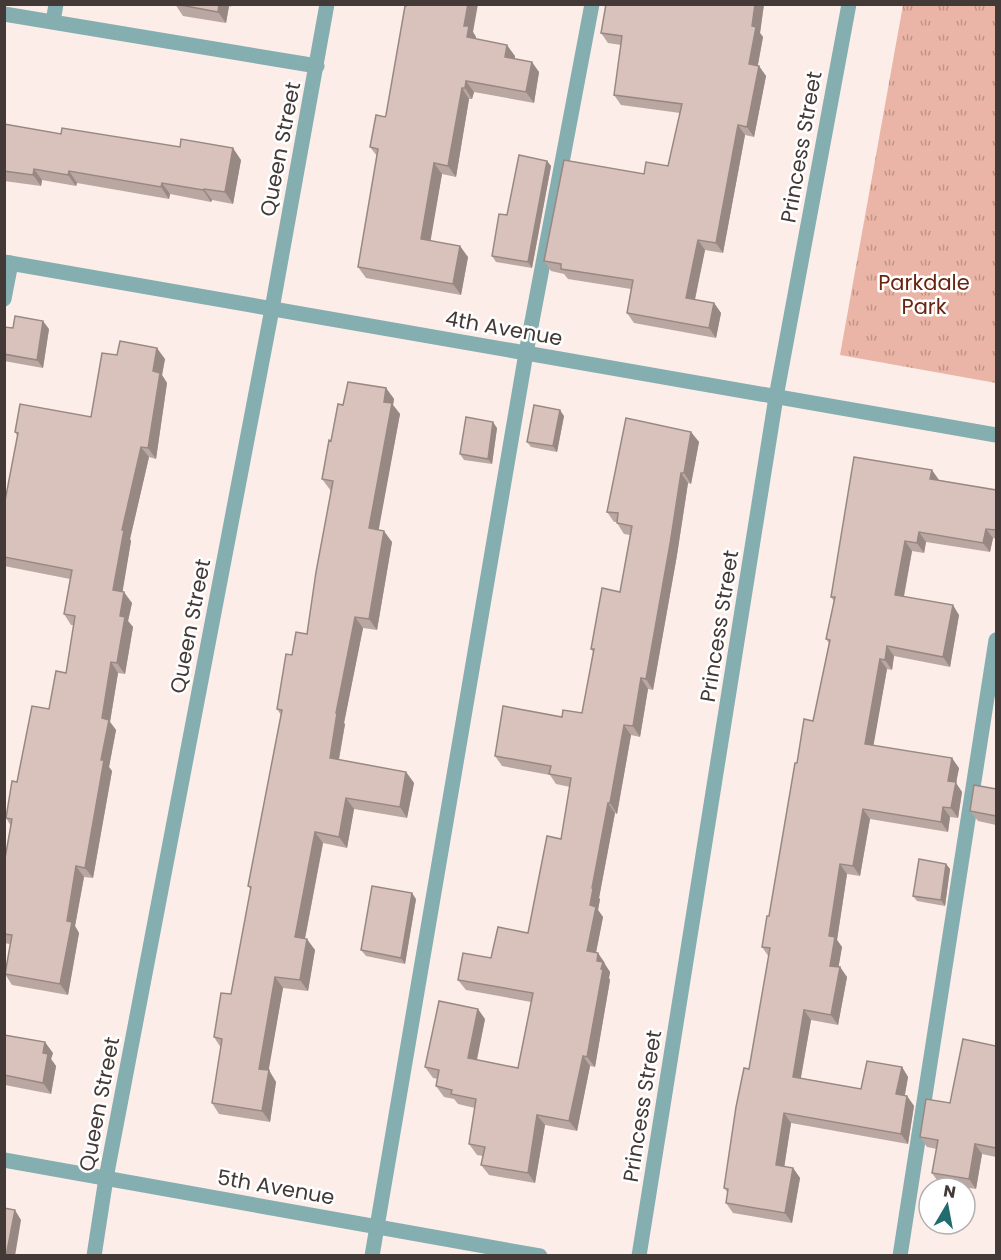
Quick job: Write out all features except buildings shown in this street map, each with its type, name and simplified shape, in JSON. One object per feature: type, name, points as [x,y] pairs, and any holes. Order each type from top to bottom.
[{"type":"street","points":[[53,22],[56,4]]},
{"type":"street","name":"Queen Street","points":[[94,1256],[106,1178],[272,309],[327,4]]},
{"type":"street","points":[[372,1256],[526,353],[592,4]]},
{"type":"street","name":"Princess Street","points":[[639,1256],[776,397],[849,4]]},
{"type":"street","points":[[4,14],[317,66]]},
{"type":"street","points":[[4,299],[8,263]]},
{"type":"street","name":"4th Avenue","points":[[8,263],[996,435]]},
{"type":"street","points":[[900,1256],[996,640]]},
{"type":"street","name":"5th Avenue","points":[[4,1160],[540,1256]]},
{"type":"green space","name":"Parkdale Park","points":[[903,5],[996,5],[996,383],[840,355]]}]
